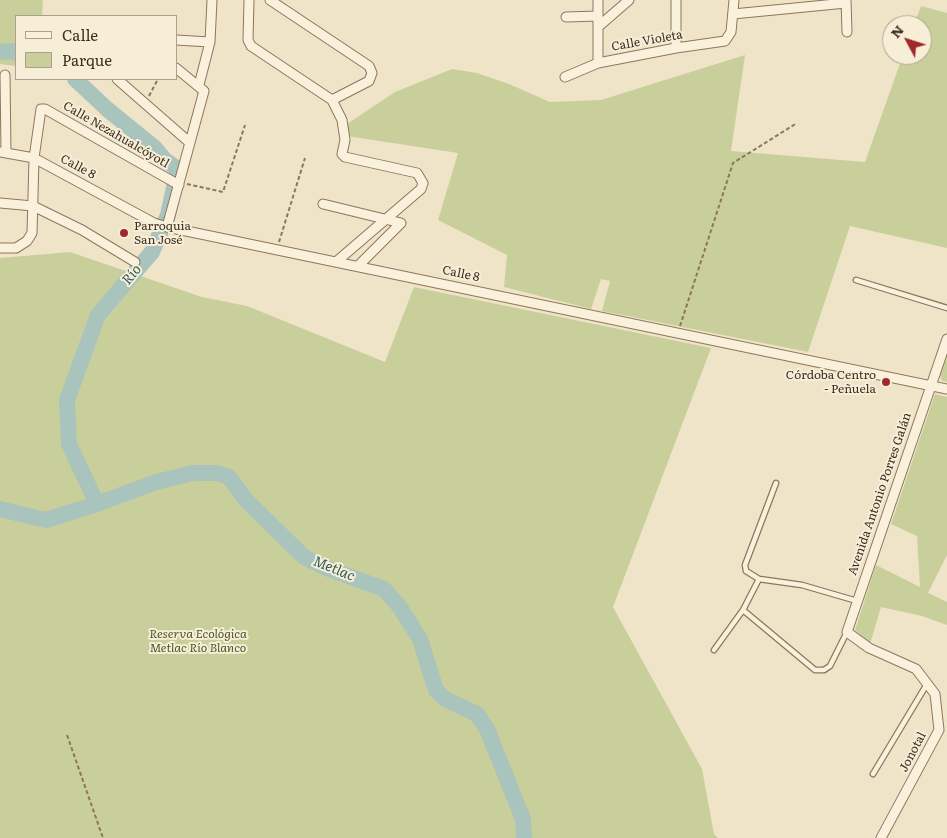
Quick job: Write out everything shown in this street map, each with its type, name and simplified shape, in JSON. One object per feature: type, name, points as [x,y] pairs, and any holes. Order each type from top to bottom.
[{"type":"street","points":[[199,85],[210,42],[212,0]]},
{"type":"street","points":[[249,0],[248,40],[251,46],[332,100],[342,120],[346,140],[342,154],[345,157],[417,173],[423,183],[421,190],[336,262]]},
{"type":"street","points":[[270,0],[369,66],[372,73],[369,81],[332,100]]},
{"type":"street","points":[[598,0],[598,63]]},
{"type":"street","points":[[598,26],[629,0]]},
{"type":"street","points":[[676,0],[676,48]]},
{"type":"street","points":[[734,0],[733,14],[802,3],[846,2],[847,32]]},
{"type":"street","name":"Calle Violeta","points":[[566,77],[598,63],[676,48],[725,42],[731,32],[733,14]]},
{"type":"street","points":[[566,17],[598,16]]},
{"type":"street","points":[[178,40],[210,42]]},
{"type":"street","points":[[167,227],[204,90],[178,69]]},
{"type":"street","points":[[3,152],[5,75]]},
{"type":"street","points":[[118,80],[189,142]]},
{"type":"street","name":"Calle Nezahualcóyotl","points":[[34,158],[41,109],[45,109],[170,181],[179,184]]},
{"type":"street","name":"Calle 8","points":[[3,152],[34,158],[154,223],[167,227],[947,390]]},
{"type":"street","points":[[0,248],[16,248],[27,241],[32,233],[34,158]]},
{"type":"street","points":[[0,203],[33,206],[82,230],[134,262]]},
{"type":"street","points":[[323,204],[401,223],[358,266]]},
{"type":"street","name":"Avenida Antonio Porres Galán","points":[[847,632],[947,339]]},
{"type":"street","name":"Jonotal","points":[[847,632],[869,648],[916,669],[935,694],[939,730],[881,838]]},
{"type":"lane","points":[[856,280],[947,308]]},
{"type":"lane","points":[[776,483],[745,565],[746,572],[759,579],[802,585],[857,601]]},
{"type":"lane","points":[[714,650],[743,610],[759,579]]},
{"type":"lane","points":[[743,610],[815,670],[824,670],[830,666],[847,632]]},
{"type":"lane","points":[[873,774],[927,684]]},
{"type":"path","points":[[145,102],[157,80]]},
{"type":"path","points":[[678,333],[733,163],[796,123]]},
{"type":"path","points":[[179,184],[223,192],[244,126]]},
{"type":"path","points":[[276,250],[305,158]]},
{"type":"path","points":[[67,735],[103,838]]},
{"type":"green space","points":[[0,0],[43,0],[42,15],[15,15],[15,66],[0,64]]},
{"type":"green space","points":[[921,6],[947,13],[947,248],[850,226],[808,352],[602,311],[610,281],[601,279],[591,309],[504,287],[507,255],[438,220],[458,153],[347,136],[347,124],[395,92],[452,69],[477,73],[509,84],[550,102],[601,100],[745,55],[731,151],[865,162],[899,65],[932,65],[932,15],[918,15]]},
{"type":"green space","name":"Reserva Ecológica Metlac Río Blanco","points":[[70,252],[202,297],[247,306],[385,362],[414,287],[711,348],[613,607],[702,769],[714,834],[718,838],[0,838],[0,258]]},
{"type":"green space","points":[[947,355],[947,382],[942,381],[940,374]]},
{"type":"green space","points":[[935,394],[947,397],[947,555],[928,593],[947,602],[947,625],[922,616],[881,607],[870,644],[855,630],[876,565],[920,587],[917,536],[891,524]]},
{"type":"waterway","name":"Río","points":[[0,52],[15,53]]},
{"type":"waterway","name":"Río","points":[[76,80],[107,109],[155,148],[165,160],[178,169],[168,215],[152,252],[98,315],[67,400],[69,444],[97,504]]},
{"type":"waterway","name":"Metlac","points":[[0,509],[46,520],[97,504],[156,482],[193,473],[217,473],[229,477],[245,499],[304,557],[329,569],[384,589],[399,606],[420,639],[436,690],[445,699],[477,714],[487,729],[523,819],[524,838]]},
{"type":"place","name":"Parroquia San José","points":[[124,233]]},
{"type":"place","name":"Córdoba Centro - Peñuela","points":[[886,382]]}]
